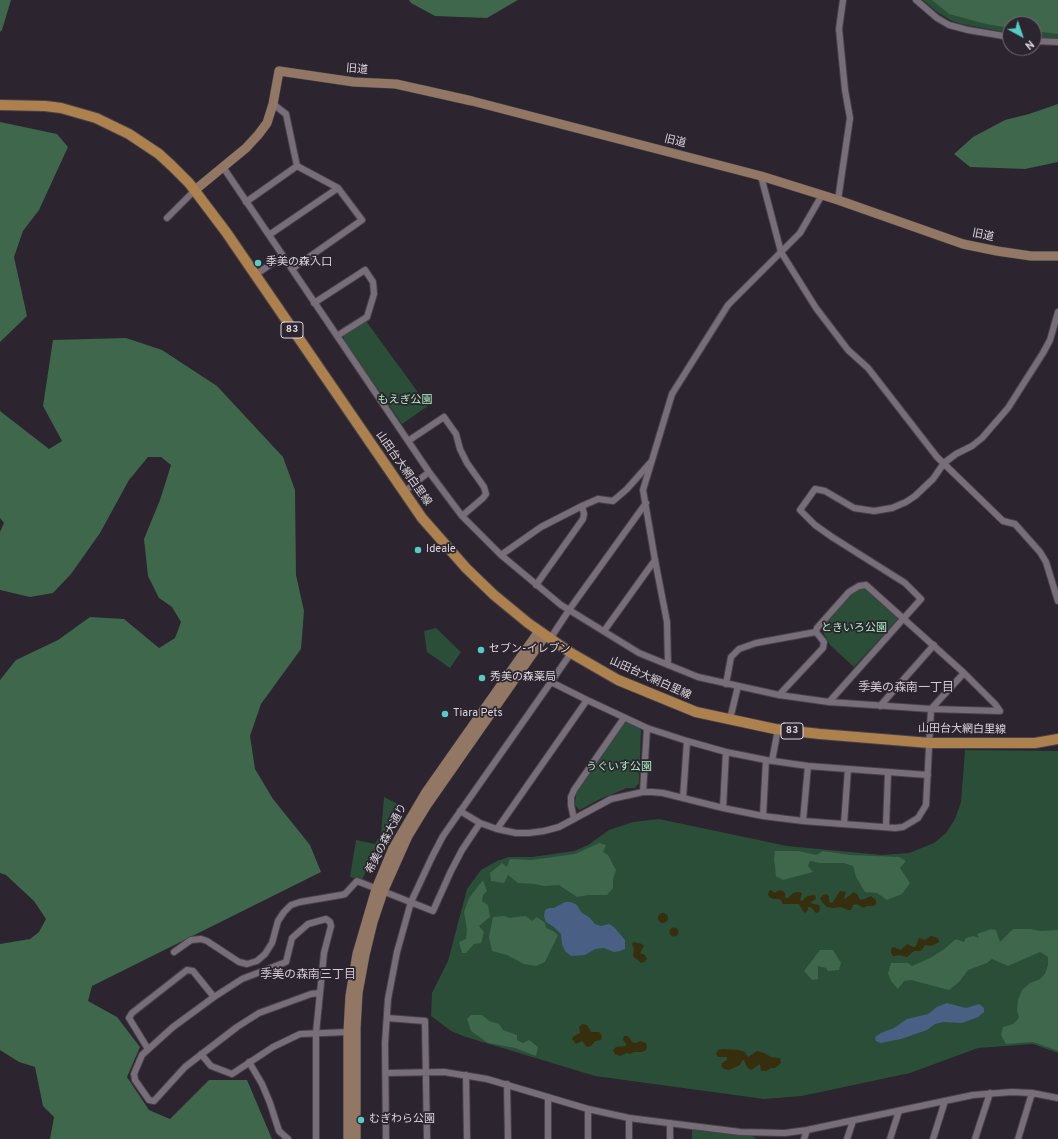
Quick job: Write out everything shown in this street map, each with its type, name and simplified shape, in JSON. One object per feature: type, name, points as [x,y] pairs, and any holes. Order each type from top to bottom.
[{"type":"main road","name":"山田台大網白里線","points":[[0,105],[32,105],[61,108],[96,118],[134,137],[159,154],[185,178],[226,232],[422,518],[466,568],[500,601],[571,653],[618,680],[696,712],[778,729],[930,743],[1035,743],[1058,739]]},
{"type":"street","points":[[838,200],[850,118],[839,29],[843,0]]},
{"type":"street","points":[[916,0],[937,18],[949,25],[1002,36]]},
{"type":"street","points":[[1042,41],[1058,42]]},
{"type":"street","name":"旧道","points":[[273,104],[280,71],[354,82],[396,84],[472,101],[761,176],[838,200],[963,244],[1031,256],[1058,256]]},
{"type":"street","points":[[167,218],[195,190],[246,148],[267,123],[273,104],[286,114],[298,166],[338,188],[362,220],[292,269]]},
{"type":"street","points":[[246,202],[298,166]]},
{"type":"street","points":[[223,167],[429,472],[462,516],[501,555],[536,585],[569,610],[639,653],[698,677],[726,684],[779,695],[829,702],[932,709],[1000,711],[964,673],[866,585],[859,586],[849,592],[816,632],[756,643],[739,649],[731,657],[726,684]]},
{"type":"street","points":[[761,176],[781,252],[816,308],[848,350],[868,368],[937,457],[1003,521],[1015,524],[1040,552],[1046,562],[1058,601]]},
{"type":"street","points":[[269,235],[338,188]]},
{"type":"street","points":[[668,665],[667,622],[654,560],[643,490],[672,394],[728,305],[800,233],[822,195]]},
{"type":"street","points":[[255,275],[283,256]]},
{"type":"street","points":[[314,303],[365,270],[373,282],[374,294],[366,317],[337,336]]},
{"type":"street","points":[[829,702],[921,599],[905,582],[832,537],[800,510],[815,489],[825,491],[854,508],[874,511],[892,508],[915,496],[933,479],[944,464],[956,454],[972,446],[982,438],[1008,408],[1050,340],[1058,312]]},
{"type":"street","points":[[408,441],[444,417],[456,434],[460,449],[467,463],[484,487],[486,494],[484,498],[462,516]]},
{"type":"street","points":[[501,555],[541,527],[582,506],[598,499],[614,501],[652,462]]},
{"type":"street","points":[[404,492],[429,472]]},
{"type":"street","points":[[638,477],[644,478],[645,483]]},
{"type":"street","points":[[545,635],[569,610],[646,503]]},
{"type":"street","points":[[536,585],[583,519],[584,514],[582,506]]},
{"type":"street","points":[[604,631],[654,560]]},
{"type":"street","points":[[779,695],[823,648],[824,642],[816,632]]},
{"type":"street","name":"希美の森大通り","points":[[348,1139],[348,1032],[350,996],[357,954],[379,890],[408,836],[458,754],[545,635]]},
{"type":"street","points":[[880,706],[934,645]]},
{"type":"street","points":[[386,1139],[385,1043],[391,980],[402,929],[411,902],[432,857],[460,811],[571,653]]},
{"type":"street","points":[[460,811],[480,823],[496,829],[516,833],[544,832],[559,827],[611,799],[643,792],[663,793],[763,816],[803,821],[903,827],[918,818],[926,805],[932,709],[964,673]]},
{"type":"street","points":[[551,682],[647,728],[726,752],[769,761],[808,766],[928,775]]},
{"type":"street","points":[[730,719],[738,686]]},
{"type":"street","points":[[496,829],[587,700]]},
{"type":"street","points":[[574,819],[571,797],[574,790],[624,718]]},
{"type":"street","points":[[643,792],[647,728]]},
{"type":"street","points":[[763,816],[769,761],[778,729]]},
{"type":"street","points":[[683,798],[687,741]]},
{"type":"street","points":[[723,808],[726,752]]},
{"type":"street","points":[[803,821],[808,766]]},
{"type":"street","points":[[844,824],[848,769]]},
{"type":"street","points":[[886,827],[888,772]]},
{"type":"street","points":[[174,952],[192,940],[201,939],[207,941],[239,962],[247,964],[257,960],[265,954],[272,943],[278,920],[291,905],[346,894],[357,881],[433,911],[462,850],[480,823]]},
{"type":"street","name":"希美の森大通り","points":[[356,1139],[356,1028],[358,993],[379,890]]},
{"type":"street","points":[[316,1139],[316,1033],[324,953],[331,926],[330,922],[326,919],[308,924],[292,938],[286,962],[242,979],[214,997],[174,1027],[142,1055],[134,1074],[135,1080],[149,1100],[154,1101],[185,1067],[237,1027],[259,1013],[311,994],[319,993]]},
{"type":"street","points":[[148,1049],[129,1018],[132,1013],[187,970],[193,971],[214,997]]},
{"type":"street","points":[[387,1018],[425,1021],[427,1139]]},
{"type":"street","points":[[201,1054],[212,1066],[232,1074],[273,1047],[300,1034],[348,1032]]},
{"type":"street","points":[[249,1062],[262,1084],[270,1103],[278,1131],[288,1139]]},
{"type":"street","points":[[386,1073],[444,1072],[487,1078],[588,1109],[628,1118],[763,1136],[807,1130],[973,1095],[1012,1092],[1032,1093],[1058,1098]]},
{"type":"street","points":[[466,1075],[467,1139]]},
{"type":"street","points":[[507,1084],[508,1139]]},
{"type":"street","points":[[976,1139],[990,1093]]},
{"type":"street","points":[[1018,1139],[1032,1093]]},
{"type":"street","points":[[548,1096],[548,1139]]},
{"type":"street","points":[[932,1139],[945,1101]]},
{"type":"street","points":[[588,1109],[588,1139]]},
{"type":"street","points":[[890,1139],[899,1111]]},
{"type":"street","points":[[628,1118],[629,1139]]},
{"type":"street","points":[[847,1139],[853,1121]]},
{"type":"street","points":[[670,1123],[670,1139]]},
{"type":"street","points":[[804,1139],[807,1130]]},
{"type":"green space","points":[[0,0],[11,0],[2,30],[0,32]]},
{"type":"green space","points":[[409,0],[518,0],[487,18],[435,16],[411,3]]},
{"type":"green space","points":[[923,0],[1058,0],[1058,38],[1042,38],[1042,16],[1002,16],[1002,32],[961,24],[952,21],[937,12]]},
{"type":"green space","points":[[932,0],[1058,0],[1058,34],[1042,32],[1042,16],[1002,16],[1002,27],[949,14]]},
{"type":"green space","points":[[1058,104],[1058,162],[1025,169],[970,167],[954,154],[973,137],[1005,120]]},
{"type":"green space","points":[[0,122],[57,134],[68,147],[39,210],[23,231],[14,257],[27,316],[0,342]]},
{"type":"green space","name":"もえぎ公園","points":[[366,321],[428,406],[402,424],[344,340],[344,336]]},
{"type":"green space","points":[[126,338],[162,350],[217,386],[283,457],[295,490],[296,575],[304,611],[301,649],[261,704],[250,736],[255,769],[273,799],[310,845],[321,872],[92,986],[88,1001],[117,1017],[140,1047],[127,1077],[149,1110],[170,1119],[209,1080],[247,1080],[272,1139],[50,1139],[54,1117],[43,1106],[35,1067],[19,1062],[0,1050],[0,944],[30,939],[39,932],[46,919],[34,901],[6,875],[0,873],[0,680],[16,660],[58,640],[90,617],[124,619],[159,648],[175,638],[181,622],[172,607],[159,598],[148,576],[144,539],[160,500],[171,465],[161,457],[148,457],[129,480],[100,533],[71,574],[53,593],[30,597],[0,590],[0,532],[4,523],[0,518],[0,411],[49,449],[62,441],[43,406],[53,340]]},
{"type":"green space","name":"ときいろ公園","points":[[864,588],[897,616],[897,620],[854,667],[830,645],[822,630],[822,625],[853,592]]},
{"type":"green space","points":[[436,628],[461,652],[450,668],[427,652],[424,631]]},
{"type":"green space","name":"うぐいす公園","points":[[627,722],[640,728],[641,731],[639,783],[635,788],[627,788],[598,800],[580,810],[578,809],[575,805],[576,792],[622,725]]},
{"type":"green space","points":[[965,750],[1058,751],[1058,1053],[1033,1044],[978,1048],[910,1073],[802,1096],[764,1099],[595,1076],[466,1037],[451,1031],[431,1016],[432,993],[448,961],[467,889],[481,870],[497,861],[509,857],[532,857],[574,851],[588,845],[609,830],[633,822],[659,819],[787,846],[882,855],[909,853],[934,843],[946,833],[955,819],[961,802]]},
{"type":"green space","points":[[384,797],[398,804],[362,880],[350,877],[356,840],[375,844],[381,834]]},
{"type":"green space","points":[[599,843],[606,845],[603,852],[608,855],[616,870],[613,879],[613,888],[607,895],[577,897],[559,885],[544,886],[518,883],[508,875],[504,883],[491,881],[490,873],[502,863],[507,867],[510,859],[531,860],[575,854]]},
{"type":"green space","points":[[775,851],[799,851],[816,855],[823,851],[850,855],[899,857],[906,861],[900,868],[910,883],[902,894],[887,900],[877,893],[865,892],[856,877],[853,866],[844,863],[820,863],[810,861],[808,866],[813,872],[783,880],[776,876],[774,859]]},
{"type":"green space","points":[[483,880],[487,891],[483,895],[482,901],[488,905],[490,917],[479,926],[484,932],[481,943],[474,944],[466,953],[462,953],[459,942],[466,939],[467,930],[464,912],[469,898]]},
{"type":"green space","points":[[504,916],[510,918],[526,916],[532,921],[537,917],[545,923],[546,928],[558,935],[545,962],[536,966],[524,964],[507,955],[492,951],[489,937],[493,917]]},
{"type":"green space","points":[[991,929],[996,930],[1000,942],[1013,929],[1031,929],[1040,931],[1058,930],[1058,1051],[1033,1042],[1006,1044],[1001,1035],[1003,1027],[1013,1024],[1019,1018],[1017,1010],[1018,1000],[1022,990],[1030,983],[1040,979],[1045,974],[1048,965],[1048,957],[1040,952],[1008,966],[992,959],[987,963],[968,970],[959,982],[949,990],[911,980],[904,981],[898,989],[891,981],[888,973],[891,963],[908,963],[912,966],[930,958],[943,950],[956,939],[964,942],[966,938],[973,936],[979,938],[977,934]]},
{"type":"green space","points":[[820,950],[833,950],[841,963],[839,970],[828,971],[826,968],[818,966],[818,979],[812,980],[804,971]]},
{"type":"green space","points":[[471,1015],[482,1015],[489,1021],[499,1024],[503,1030],[517,1035],[517,1040],[523,1043],[529,1040],[538,1047],[536,1056],[515,1048],[488,1043],[471,1031],[467,1019]]},
{"type":"green space","points":[[692,1129],[751,1135],[756,1139],[692,1139]]},
{"type":"sand","points":[[771,890],[775,893],[779,890],[783,891],[785,893],[785,898],[788,898],[793,893],[802,893],[800,900],[802,901],[807,896],[815,895],[816,899],[811,902],[819,905],[819,912],[816,913],[811,907],[808,907],[808,910],[805,913],[799,904],[783,904],[781,900],[769,897],[768,894]]},
{"type":"sand","points":[[840,891],[846,892],[845,899],[854,892],[858,895],[859,899],[862,900],[871,896],[876,900],[876,904],[874,906],[867,906],[864,908],[856,904],[853,905],[851,910],[848,910],[841,907],[827,907],[820,898],[826,894],[829,896],[830,903],[833,902]]},
{"type":"sand","points":[[661,913],[665,913],[667,914],[667,922],[661,923],[658,920],[658,916]]},
{"type":"sand","points":[[674,927],[679,932],[674,937],[669,932]]},
{"type":"sand","points":[[931,936],[938,938],[939,942],[931,946],[925,945],[921,951],[914,951],[907,957],[900,955],[893,956],[891,953],[891,949],[893,947],[901,950],[907,944],[914,947],[916,946],[919,938],[925,940]]},
{"type":"sand","points":[[634,942],[644,946],[640,953],[645,955],[647,959],[644,962],[641,963],[633,956],[634,949],[632,944]]},
{"type":"sand","points":[[582,1024],[587,1025],[591,1032],[599,1032],[602,1036],[601,1040],[595,1041],[591,1046],[587,1047],[582,1041],[576,1044],[572,1039],[580,1033],[579,1027]]},
{"type":"sand","points":[[624,1036],[628,1036],[632,1042],[636,1043],[640,1041],[646,1043],[646,1050],[630,1054],[627,1053],[620,1056],[615,1054],[613,1050],[616,1047],[626,1046],[623,1040]]},
{"type":"sand","points":[[723,1049],[745,1052],[748,1057],[757,1051],[771,1057],[780,1058],[781,1063],[775,1068],[761,1071],[760,1064],[751,1070],[747,1067],[744,1060],[740,1065],[729,1070],[724,1069],[721,1066],[722,1063],[727,1060],[727,1057],[718,1057],[716,1054],[718,1050]]},
{"type":"water","points":[[565,902],[571,902],[577,905],[581,912],[590,918],[595,924],[601,926],[609,924],[614,927],[625,940],[625,949],[614,952],[604,948],[595,949],[585,955],[571,956],[565,951],[562,944],[561,934],[546,922],[544,916],[545,910],[554,908]]},
{"type":"water","points":[[947,1003],[966,1008],[979,1004],[984,1008],[984,1012],[978,1017],[962,1023],[944,1022],[935,1024],[927,1030],[901,1039],[881,1043],[876,1041],[875,1037],[894,1028],[907,1019],[928,1014],[937,1007]]},
{"type":"place","name":"季美の森入口","points":[[258,263]]},
{"type":"place","name":"Ideale","points":[[418,550]]},
{"type":"place","name":"セブン-イレブン","points":[[481,650]]},
{"type":"place","name":"秀美の森薬局","points":[[482,678]]},
{"type":"place","name":"Tiara Pets","points":[[445,714]]},
{"type":"place","name":"むぎわら公園","points":[[361,1120]]},
{"type":"district","name":"季美の森南一丁目","points":[[906,689]]},
{"type":"district","name":"季美の森南三丁目","points":[[308,976]]}]
